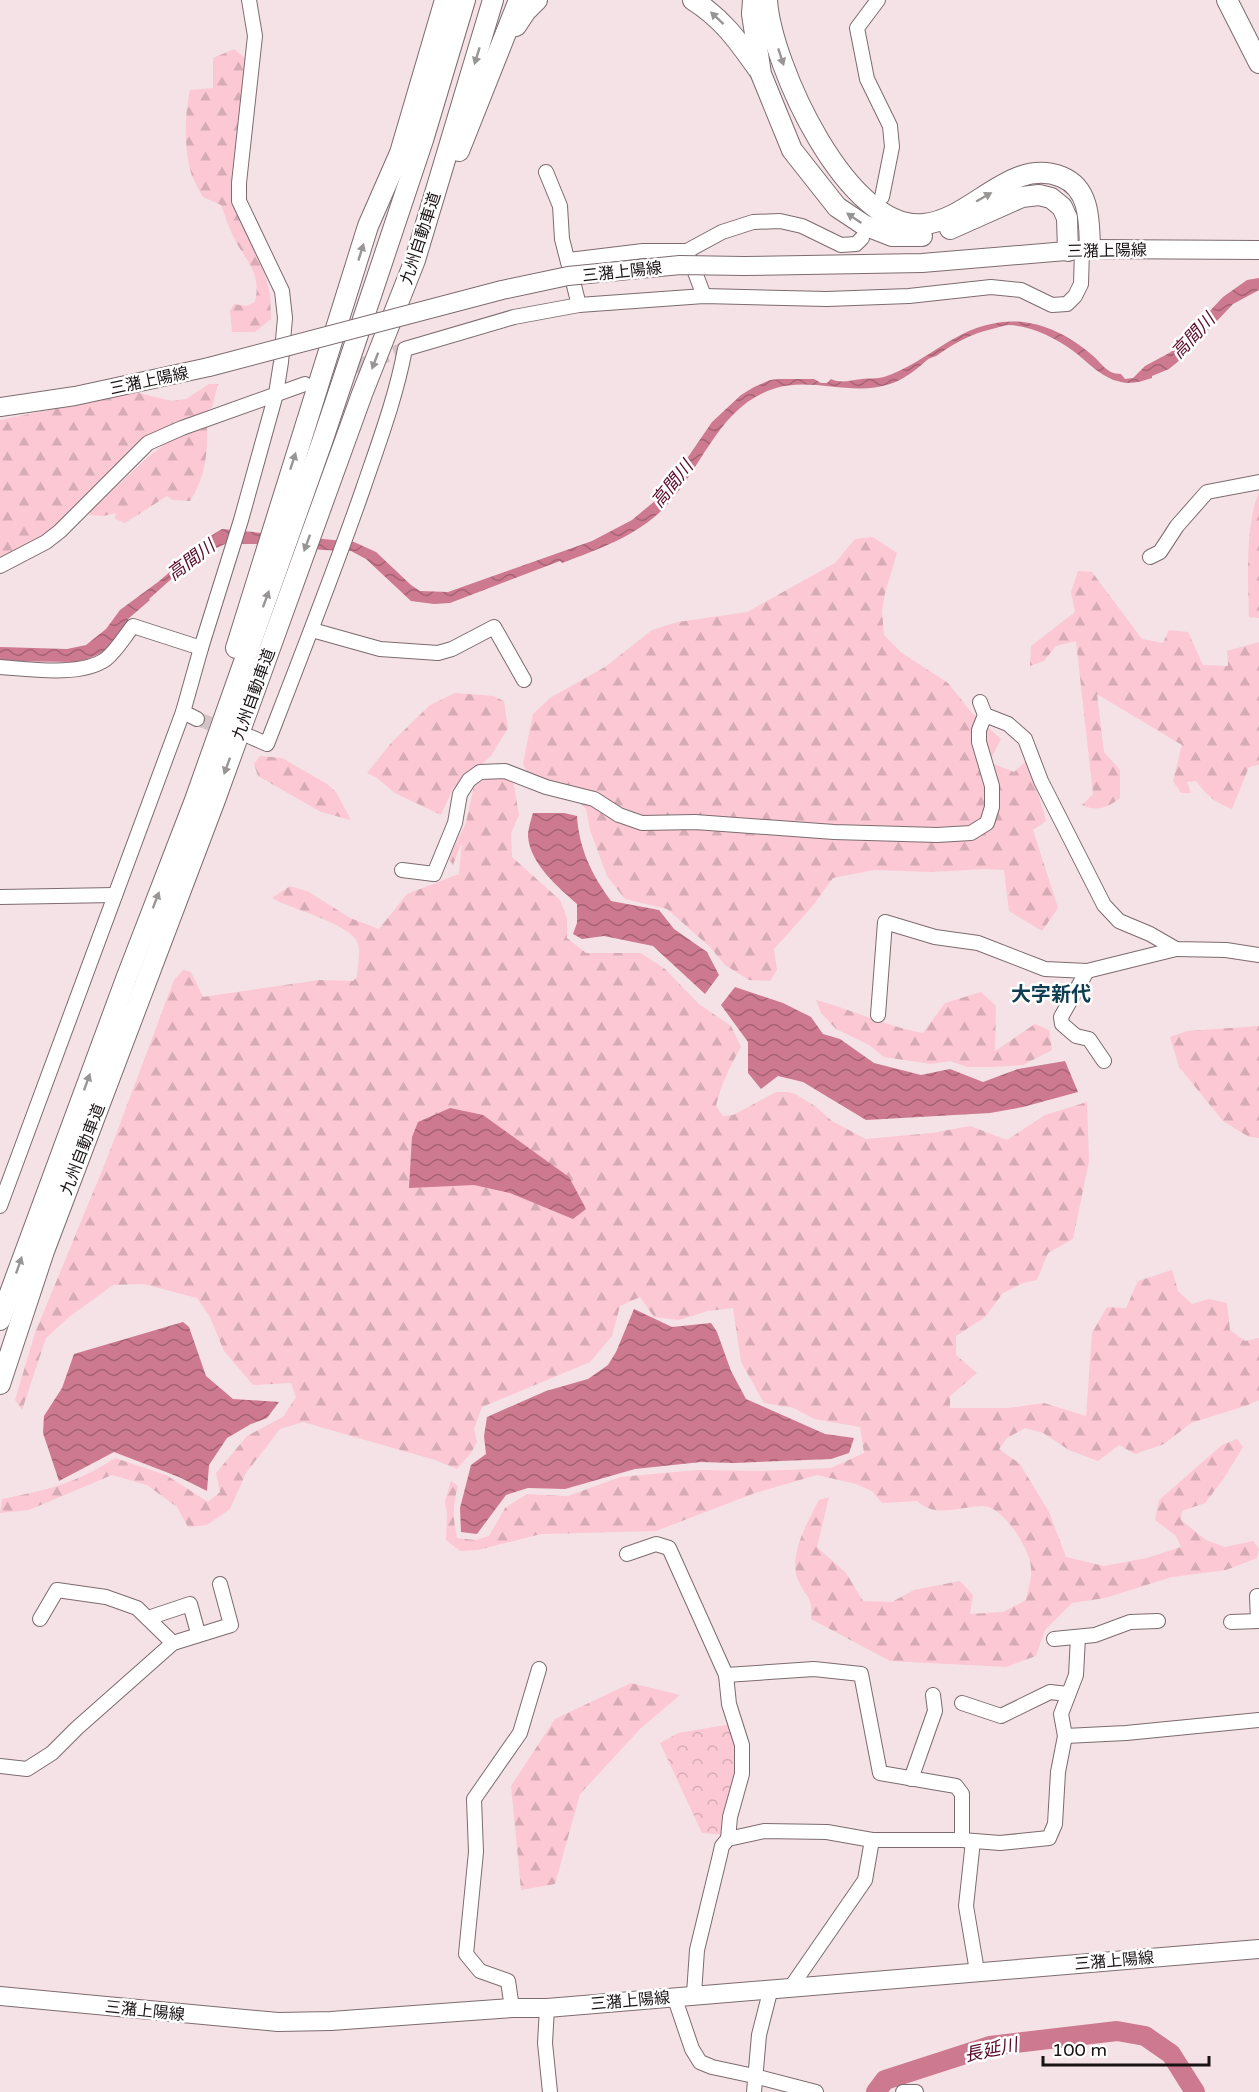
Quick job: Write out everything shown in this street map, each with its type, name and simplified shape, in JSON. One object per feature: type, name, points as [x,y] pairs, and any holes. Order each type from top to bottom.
[{"type":"highway","points":[[423,34],[432,0]]},
{"type":"highway","points":[[195,800],[224,699],[238,636],[344,308],[368,226],[400,153],[445,0]]},
{"type":"highway","name":"九州自動車道","points":[[0,1320],[195,800],[322,442],[423,140],[465,0]]},
{"type":"highway","name":"九州自動車道","points":[[0,1384],[48,1240],[215,800],[354,416],[415,260],[493,0]]},
{"type":"highway","points":[[415,260],[519,0]]},
{"type":"highway","points":[[500,50],[526,11],[537,0]]},
{"type":"highway","points":[[693,0],[713,13],[730,30],[762,74]]},
{"type":"highway","points":[[753,0],[752,14],[762,74],[792,150],[837,207],[864,225],[892,236],[922,236],[942,232],[1022,197],[1039,195],[1051,198],[1062,207],[1080,250]]},
{"type":"highway","points":[[767,0],[768,13],[788,79],[815,136],[856,192],[904,224],[926,224],[950,216],[1014,179],[1032,173],[1052,173],[1066,179],[1081,193],[1088,208],[1080,250]]},
{"type":"highway","points":[[1227,0],[1259,63]]},
{"type":"main road","name":"三潴上陽線","points":[[0,407],[75,396],[209,367],[502,290],[568,276],[680,265],[922,263],[1080,250],[1259,250]]},
{"type":"main road","name":"三潴上陽線","points":[[0,1996],[278,2022],[331,2021],[512,2008],[547,2008],[694,1994],[1259,1949]]},
{"type":"street","points":[[0,1206],[6,1173],[115,895],[183,712],[242,520],[276,394],[285,318],[282,291],[240,201],[238,183],[255,36],[249,0]]},
{"type":"street","points":[[878,0],[857,28],[867,79],[890,126],[892,147],[882,197]]},
{"type":"street","points":[[546,172],[560,206],[562,239],[579,305]]},
{"type":"street","points":[[568,260],[643,251],[687,251],[723,232],[753,222],[780,221],[802,226],[841,245],[856,244],[862,238]]},
{"type":"street","points":[[251,737],[267,744],[328,591],[398,387],[405,349],[514,317],[579,305],[704,296],[850,299],[909,297],[991,287],[1021,290],[1052,305],[1067,303],[1076,296],[1081,284],[1080,250]]},
{"type":"street","points":[[687,251],[704,296]]},
{"type":"street","points":[[0,566],[46,542],[60,531],[148,443],[182,428],[304,384]]},
{"type":"street","points":[[1150,557],[1160,552],[1177,526],[1207,492],[1259,482]]},
{"type":"street","points":[[0,667],[56,671],[83,668],[106,659],[133,626],[201,648]]},
{"type":"street","points":[[312,630],[380,649],[438,653],[453,649],[494,627],[524,680]]},
{"type":"street","points":[[402,870],[434,874],[455,823],[460,794],[469,780],[480,772],[506,771],[546,787],[594,799],[619,815],[642,823],[695,822],[834,832],[937,836],[971,833],[987,822],[992,807],[992,786],[979,742],[982,709],[1008,724],[1024,739],[1041,781],[1104,905],[1119,921],[1150,934],[1176,949]]},
{"type":"street","points":[[183,712],[197,719]]},
{"type":"street","points":[[0,897],[115,895]]},
{"type":"street","points":[[878,1015],[885,922],[935,937],[978,943],[1046,969],[1087,971],[1176,949],[1226,950],[1259,955]]},
{"type":"street","points":[[1087,971],[1062,1017],[1062,1024],[1076,1036],[1089,1039],[1104,1061]]},
{"type":"street","points":[[627,1554],[656,1544],[669,1548],[726,1675],[729,1704],[742,1745],[742,1774],[730,1817],[728,1839],[720,1855],[697,1950],[694,1994]]},
{"type":"street","points":[[0,1766],[27,1769],[52,1753],[173,1642],[231,1625],[220,1584]]},
{"type":"street","points":[[40,1619],[57,1590],[106,1597],[137,1608],[173,1642]]},
{"type":"street","points":[[1231,1622],[1259,1622],[1257,1596]]},
{"type":"street","points":[[147,1618],[190,1604],[198,1634]]},
{"type":"street","points":[[1054,1639],[1095,1635],[1130,1622],[1158,1621]]},
{"type":"street","points":[[728,1839],[764,1831],[788,1830],[827,1832],[872,1840],[1000,1843],[1049,1838],[1055,1824],[1058,1772],[1065,1736],[1060,1714],[1076,1675],[1078,1637]]},
{"type":"street","points":[[512,2008],[508,1981],[480,1971],[466,1954],[476,1852],[474,1799],[520,1733],[538,1669]]},
{"type":"street","points":[[726,1675],[814,1669],[861,1674],[880,1773],[956,1786],[962,1794],[968,1841],[966,1906],[977,1971]]},
{"type":"street","points":[[962,1703],[1001,1716],[1050,1692],[1068,1694]]},
{"type":"street","points":[[911,1779],[935,1711],[933,1695]]},
{"type":"street","points":[[1065,1736],[1126,1733],[1259,1720]]},
{"type":"street","points":[[790,1987],[865,1880],[872,1840]]},
{"type":"street","points":[[754,2092],[759,2036],[771,1988]]},
{"type":"street","points":[[674,1996],[692,2049],[700,2062],[712,2067],[816,2092]]},
{"type":"street","points":[[547,2008],[545,2043],[550,2092]]},
{"type":"street","points":[[903,2092],[916,2092]]},
{"type":"green space","points":[[234,49],[245,58],[234,189],[259,252],[270,294],[271,319],[255,332],[232,332],[230,311],[234,304],[246,306],[255,302],[256,282],[251,267],[233,236],[221,205],[203,197],[196,184],[189,166],[186,144],[190,90],[213,88],[213,58]]},
{"type":"green space","points":[[209,384],[218,384],[212,407],[196,419],[147,437],[49,534],[0,560],[0,420],[135,392],[171,401],[186,399]]},
{"type":"green space","points":[[207,427],[204,466],[199,484],[190,501],[172,500],[167,496],[125,523],[115,519],[116,513],[103,516],[89,515],[91,510],[148,457],[169,441]]},
{"type":"green space","points":[[1259,492],[1259,618],[1249,617],[1248,571],[1251,520]]},
{"type":"green space","points":[[873,537],[897,553],[885,593],[882,612],[884,635],[902,653],[948,683],[971,712],[1001,739],[989,762],[1014,772],[1028,759],[1046,821],[1033,830],[1058,908],[1042,931],[1009,911],[1004,870],[932,872],[874,870],[833,878],[811,908],[774,949],[777,970],[770,981],[749,980],[725,965],[710,947],[667,909],[625,899],[607,876],[590,830],[586,809],[569,792],[536,791],[523,764],[533,714],[550,698],[605,667],[652,630],[678,622],[747,612],[835,563],[855,539]]},
{"type":"green space","points":[[1078,571],[1092,572],[1142,639],[1163,643],[1169,630],[1188,632],[1203,665],[1228,666],[1227,651],[1259,642],[1259,765],[1249,767],[1232,809],[1212,798],[1196,781],[1187,782],[1191,793],[1181,793],[1173,781],[1182,745],[1097,694],[1104,752],[1120,770],[1120,798],[1102,808],[1082,805],[1093,794],[1076,641],[1056,646],[1044,661],[1030,666],[1031,646],[1075,612],[1071,592]]},
{"type":"green space","points":[[455,693],[493,696],[504,701],[508,728],[491,756],[453,788],[441,815],[395,793],[367,773],[391,743],[430,705]]},
{"type":"green space","points":[[260,756],[282,758],[327,784],[336,792],[351,820],[321,812],[258,776],[254,764]]},
{"type":"green space","points":[[489,777],[513,780],[519,815],[511,833],[512,857],[560,900],[567,918],[567,938],[586,953],[641,953],[665,969],[699,1004],[731,1026],[741,1047],[726,1075],[718,1098],[716,1106],[723,1116],[733,1115],[776,1092],[787,1092],[795,1094],[815,1106],[832,1121],[866,1139],[932,1133],[970,1126],[1007,1140],[1045,1115],[1087,1102],[1089,1161],[1073,1239],[1048,1253],[1037,1280],[1023,1283],[1003,1293],[985,1317],[956,1336],[956,1355],[977,1373],[950,1396],[950,1408],[1008,1408],[1044,1403],[1086,1416],[1092,1333],[1107,1307],[1126,1308],[1138,1281],[1172,1270],[1178,1291],[1192,1304],[1209,1299],[1227,1303],[1230,1330],[1245,1341],[1259,1338],[1259,1400],[1191,1423],[1164,1444],[1135,1454],[1119,1445],[1098,1461],[1069,1450],[1043,1433],[1025,1428],[1007,1438],[999,1449],[1020,1464],[1049,1512],[1066,1557],[1104,1566],[1147,1558],[1181,1547],[1176,1536],[1155,1520],[1159,1500],[1222,1445],[1237,1439],[1243,1447],[1222,1481],[1205,1503],[1182,1511],[1181,1520],[1206,1540],[1225,1547],[1253,1541],[1259,1549],[1257,1558],[1226,1570],[1172,1577],[1105,1598],[1072,1603],[1045,1630],[1036,1656],[1006,1667],[890,1661],[811,1619],[810,1601],[798,1580],[796,1570],[797,1549],[805,1528],[819,1500],[829,1497],[817,1547],[846,1573],[863,1601],[892,1602],[914,1590],[960,1581],[973,1595],[970,1614],[1003,1612],[1026,1600],[1031,1576],[1030,1560],[1021,1540],[1007,1521],[991,1508],[983,1506],[940,1510],[924,1506],[917,1501],[882,1503],[872,1491],[856,1484],[817,1475],[755,1493],[656,1531],[541,1534],[478,1550],[460,1551],[446,1540],[445,1501],[451,1481],[458,1486],[454,1512],[457,1538],[475,1540],[489,1536],[505,1508],[527,1494],[568,1496],[620,1477],[697,1470],[760,1471],[831,1468],[864,1453],[860,1427],[814,1419],[794,1408],[764,1403],[741,1362],[733,1308],[708,1311],[679,1320],[654,1317],[640,1297],[620,1306],[612,1336],[590,1362],[482,1407],[474,1429],[477,1442],[457,1469],[435,1460],[303,1422],[280,1429],[246,1473],[230,1509],[207,1525],[188,1527],[177,1507],[147,1485],[112,1475],[29,1510],[0,1513],[2,1499],[74,1480],[115,1458],[166,1475],[208,1502],[220,1492],[216,1473],[247,1436],[283,1417],[296,1397],[291,1383],[253,1385],[224,1351],[210,1317],[197,1298],[144,1284],[113,1285],[69,1317],[46,1338],[22,1410],[15,1400],[35,1333],[106,1161],[174,980],[183,970],[191,972],[203,997],[319,980],[353,981],[357,977],[359,952],[354,937],[333,924],[272,898],[290,886],[309,892],[350,918],[379,929],[407,894],[459,874],[462,842],[453,865],[448,858],[466,823],[474,786]]},
{"type":"green space","points":[[981,992],[996,1006],[995,1051],[1035,1024],[1049,1030],[1052,1050],[1023,1065],[993,1067],[967,1067],[950,1061],[931,1064],[884,1057],[869,1045],[836,1029],[821,1013],[816,1000],[923,1033],[945,1003]]},
{"type":"green space","points":[[1259,1026],[1259,1138],[1249,1137],[1223,1121],[1179,1067],[1170,1037],[1187,1031]]},
{"type":"green space","points":[[631,1683],[680,1695],[641,1728],[580,1794],[555,1884],[521,1890],[511,1786],[555,1719]]},
{"type":"green space","points":[[732,1724],[738,1751],[734,1794],[726,1835],[702,1833],[660,1743],[678,1733]]},
{"type":"water","name":"高間川","points":[[1259,278],[1259,290],[1233,304],[1181,359],[1169,369],[1152,378],[1140,381],[1125,383],[1114,380],[1058,341],[1034,330],[1009,325],[964,339],[929,359],[905,377],[890,384],[861,388],[802,385],[773,389],[754,398],[724,424],[678,492],[654,517],[630,534],[562,563],[560,561],[450,603],[434,604],[411,601],[366,559],[351,551],[265,544],[225,544],[208,552],[202,559],[197,556],[128,619],[129,624],[123,632],[101,653],[76,662],[0,661],[0,647],[67,649],[86,645],[106,629],[120,610],[198,548],[196,545],[222,529],[354,542],[376,552],[420,591],[448,592],[592,541],[632,520],[662,495],[712,422],[741,395],[770,380],[814,379],[827,383],[831,379],[842,381],[884,377],[898,372],[976,328],[1005,322],[1032,324],[1058,332],[1081,346],[1108,370],[1121,374],[1125,379],[1133,378],[1145,366],[1171,352],[1223,297],[1247,280]]},
{"type":"water","points":[[533,813],[564,813],[577,816],[580,840],[588,861],[611,901],[659,910],[674,929],[707,952],[719,975],[705,994],[653,946],[604,936],[582,939],[573,934],[577,923],[577,904],[546,874],[534,856],[528,836]]},
{"type":"water","points":[[735,987],[783,1003],[811,1017],[823,1034],[840,1039],[874,1063],[921,1075],[950,1069],[983,1082],[1018,1069],[1065,1061],[1078,1092],[1023,1107],[990,1113],[866,1120],[803,1082],[778,1076],[761,1089],[748,1073],[748,1042],[721,1005]]},
{"type":"water","points":[[450,1108],[483,1115],[569,1177],[586,1209],[573,1219],[510,1193],[474,1185],[409,1188],[412,1137],[418,1122]]},
{"type":"water","points":[[634,1309],[672,1327],[711,1323],[717,1332],[731,1371],[746,1399],[825,1434],[854,1438],[849,1453],[831,1459],[701,1462],[635,1469],[565,1489],[528,1488],[506,1495],[477,1534],[461,1532],[460,1508],[471,1465],[486,1454],[484,1436],[487,1417],[546,1391],[588,1379],[608,1365]]},
{"type":"water","points":[[183,1322],[189,1327],[206,1376],[233,1399],[279,1402],[267,1418],[227,1438],[209,1465],[207,1491],[179,1477],[114,1452],[59,1481],[43,1433],[44,1416],[62,1388],[74,1354]]},
{"type":"waterway","name":"長延川","points":[[876,2092],[885,2080],[990,2046],[1117,2031],[1145,2036],[1171,2054],[1195,2092]]},
{"type":"tunnel","points":[[315,381],[405,349]]},
{"type":"tunnel","points":[[197,719],[229,730]]},
{"type":"district","name":"大字新代","points":[[1051,994]]}]
